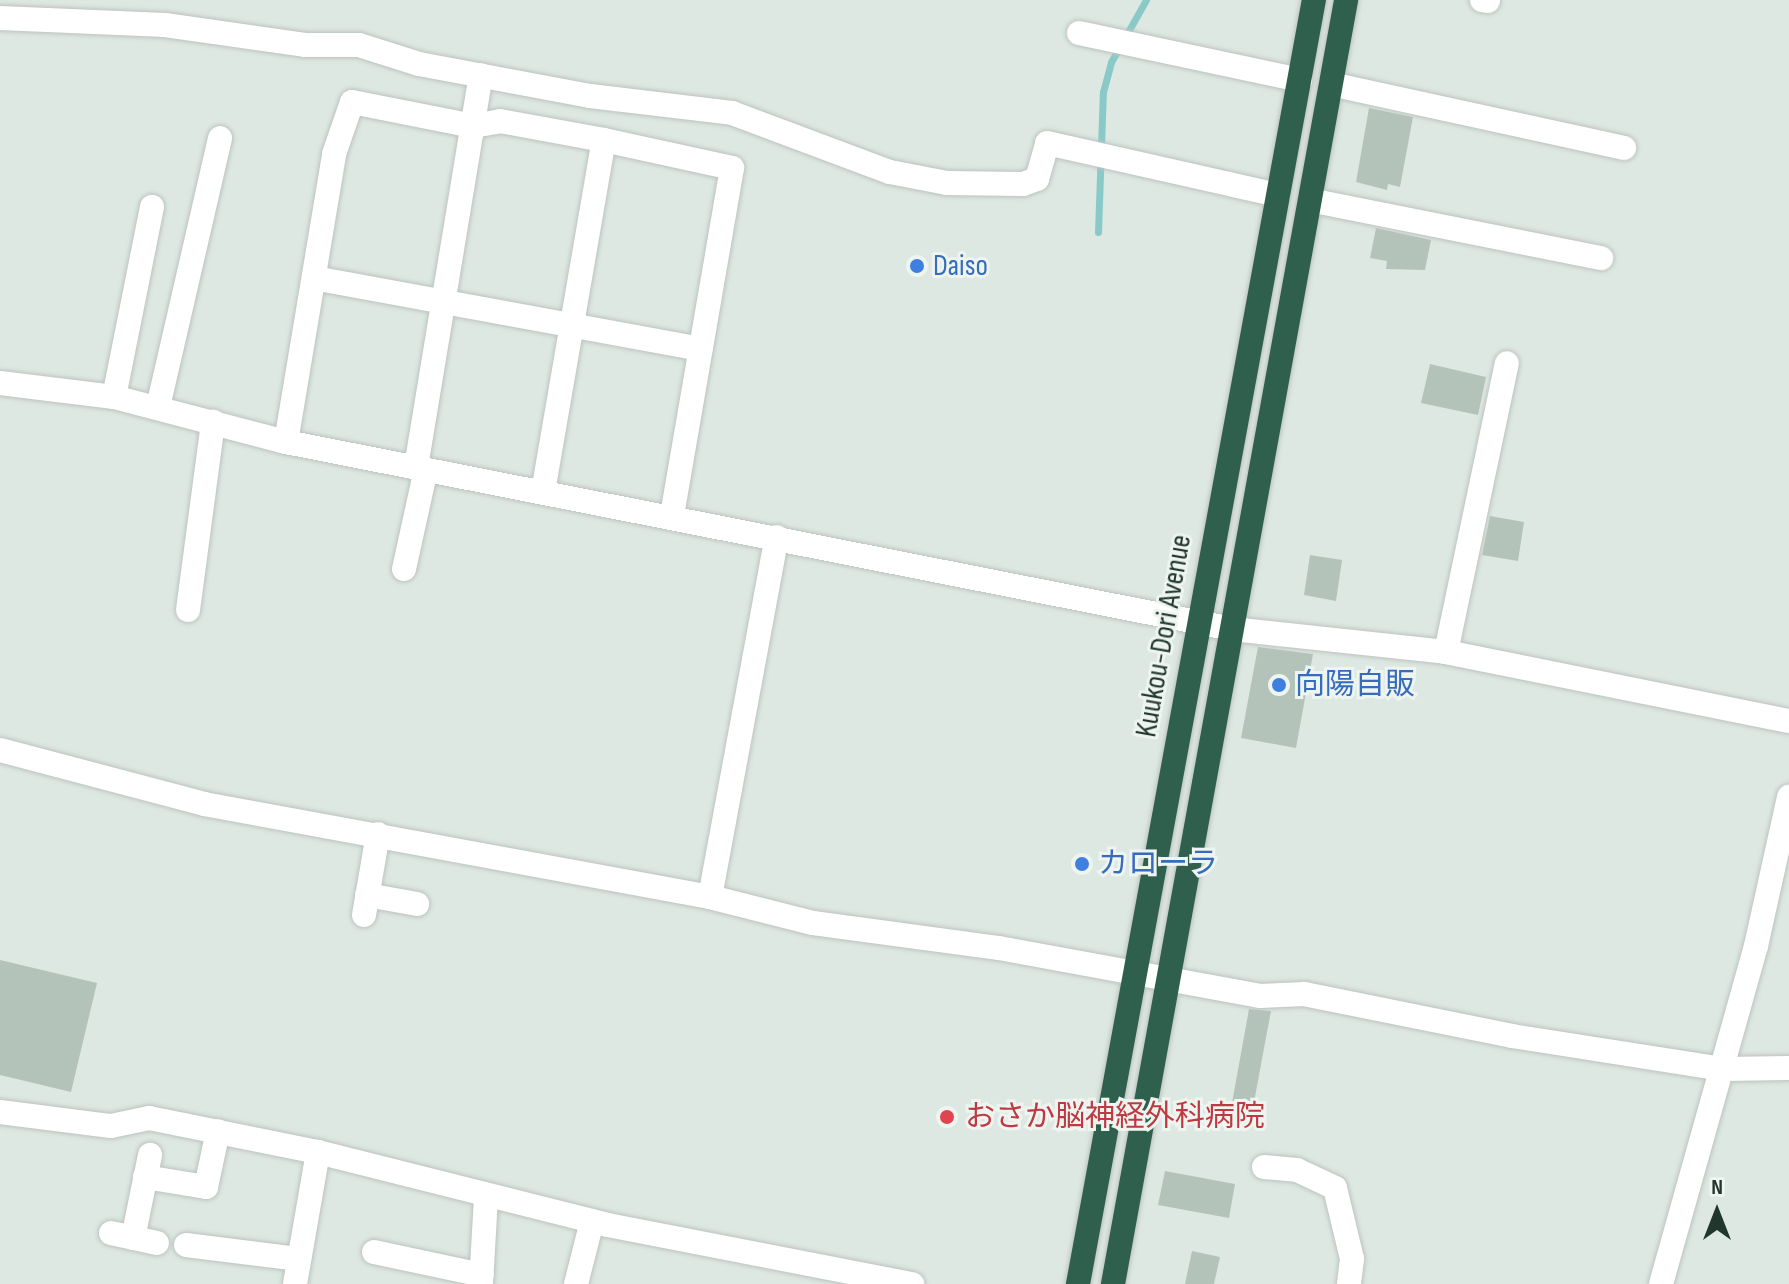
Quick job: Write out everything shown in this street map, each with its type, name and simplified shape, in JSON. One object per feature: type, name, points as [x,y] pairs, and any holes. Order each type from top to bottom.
[{"type":"highway","name":"Kuukou-Dori Avenue","points":[[1078,1284],[1314,0]]},
{"type":"highway","points":[[1113,1284],[1346,0]]},
{"type":"street","points":[[0,18],[165,25],[305,45],[359,45],[419,64],[590,96],[732,113],[890,172],[947,183],[1023,184],[1037,179],[1047,143],[1278,195]]},
{"type":"street","points":[[1079,33],[1300,80]]},
{"type":"street","points":[[404,569],[481,75]]},
{"type":"street","points":[[1331,84],[1624,148]]},
{"type":"street","points":[[286,442],[334,154],[352,102],[473,126],[500,121],[604,140],[732,168],[672,517]]},
{"type":"street","points":[[158,407],[220,138]]},
{"type":"street","points":[[543,492],[604,140]]},
{"type":"street","points":[[1310,200],[1601,258]]},
{"type":"street","points":[[114,397],[152,207]]},
{"type":"street","points":[[314,278],[701,349]]},
{"type":"street","points":[[1446,652],[1507,363]]},
{"type":"street","points":[[0,383],[114,397],[286,442],[1232,629],[1446,652],[1789,721]]},
{"type":"street","points":[[188,610],[213,422]]},
{"type":"street","points":[[710,897],[777,537]]},
{"type":"street","points":[[0,750],[204,804],[710,897],[813,923],[1169,976],[1260,996],[1304,994],[1512,1036],[1723,1069],[1789,1068]]},
{"type":"street","points":[[1661,1284],[1723,1069],[1789,797]]},
{"type":"street","points":[[378,834],[366,905],[417,904]]},
{"type":"street","points":[[0,1112],[111,1126],[149,1118],[218,1131],[318,1152],[486,1198],[835,1278],[912,1284]]},
{"type":"street","points":[[134,1238],[147,1166],[206,1187],[218,1131]]},
{"type":"street","points":[[295,1284],[318,1152]]},
{"type":"street","points":[[1264,1167],[1297,1170],[1335,1188],[1352,1259],[1349,1284]]},
{"type":"street","points":[[374,1252],[481,1279],[486,1198]]},
{"type":"street","points":[[576,1284],[600,1223]]},
{"type":"street","points":[[593,1284],[600,1223]]},
{"type":"street","points":[[186,1245],[299,1259]]},
{"type":"building","points":[[1369,108],[1413,117],[1400,187],[1388,184],[1387,190],[1356,182]]},
{"type":"building","points":[[1376,228],[1431,240],[1425,270],[1386,269],[1387,261],[1370,258]]},
{"type":"building","points":[[1430,364],[1486,377],[1478,415],[1421,403]]},
{"type":"building","points":[[1490,516],[1524,522],[1518,561],[1482,555]]},
{"type":"building","points":[[1310,555],[1342,560],[1336,601],[1304,595]]},
{"type":"building","points":[[1258,647],[1313,654],[1296,748],[1241,738]]},
{"type":"building","points":[[0,960],[97,983],[71,1092],[0,1075]]},
{"type":"building","points":[[1249,1009],[1271,1011],[1251,1118],[1230,1114]]},
{"type":"building","points":[[1165,1171],[1235,1184],[1229,1218],[1158,1205]]},
{"type":"building","points":[[1192,1251],[1220,1257],[1214,1284],[1185,1284]]},
{"type":"waterway","points":[[1098,232],[1103,92],[1111,62],[1146,0]]},
{"type":"place","name":"Daiso","points":[[917,266]]},
{"type":"place","name":"向陽自販","points":[[1279,685]]},
{"type":"place","name":"カローラ","points":[[1082,864]]},
{"type":"place","name":"おさか脳神経外科病院","points":[[947,1117]]}]
